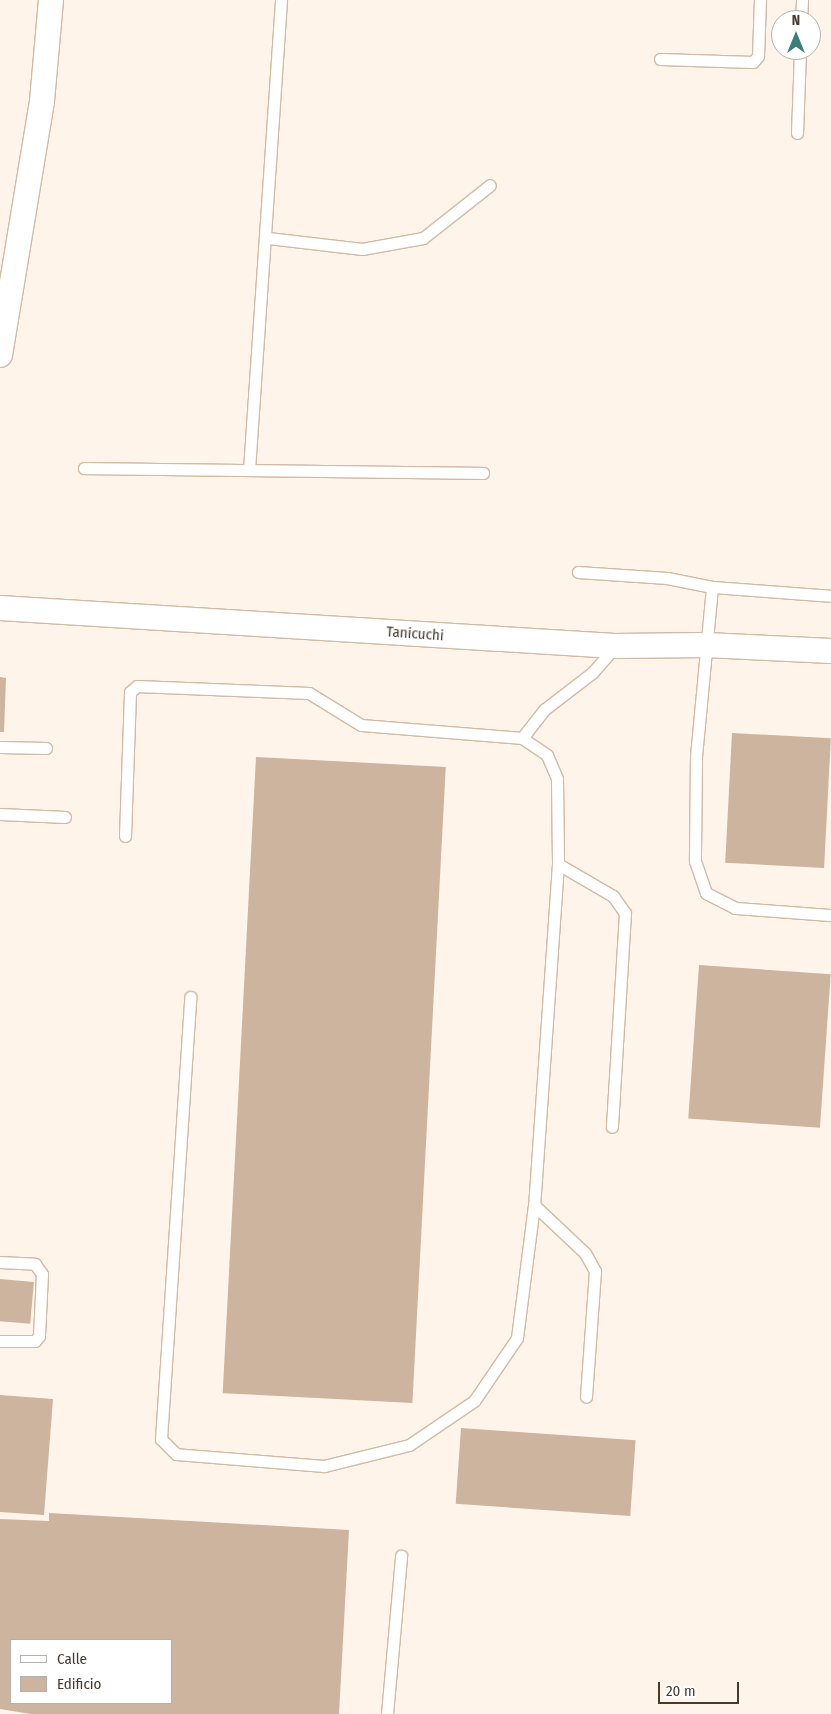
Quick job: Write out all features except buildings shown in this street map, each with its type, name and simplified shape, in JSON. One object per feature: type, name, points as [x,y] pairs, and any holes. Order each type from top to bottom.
[{"type":"street","points":[[0,354],[42,100],[51,0]]},
{"type":"street","name":"Tanicuchi","points":[[0,608],[615,646],[706,645],[831,651]]},
{"type":"lane","points":[[249,470],[268,238],[282,0]]},
{"type":"lane","points":[[660,59],[753,62],[758,56],[760,0]]},
{"type":"lane","points":[[797,133],[800,60]]},
{"type":"lane","points":[[268,238],[362,249],[423,238],[490,185]]},
{"type":"lane","points":[[84,468],[483,473]]},
{"type":"lane","points":[[578,572],[831,596]]},
{"type":"lane","points":[[712,586],[696,757],[695,861],[706,893],[735,908],[831,915]]},
{"type":"lane","points":[[522,738],[544,709],[593,672],[615,646]]},
{"type":"lane","points":[[124,836],[130,692],[137,686],[309,693],[361,726],[522,738],[547,755],[557,779],[558,864],[534,1205],[517,1338],[474,1401],[409,1445],[324,1466],[176,1454],[166,1449],[161,1439],[190,997]]},
{"type":"lane","points":[[0,747],[46,748]]},
{"type":"lane","points":[[0,814],[65,817]]},
{"type":"lane","points":[[558,864],[613,896],[626,913],[612,1127]]},
{"type":"lane","points":[[534,1205],[585,1253],[595,1271],[586,1397]]},
{"type":"lane","points":[[0,1262],[36,1264],[42,1274],[39,1336],[35,1342],[0,1341]]},
{"type":"lane","points":[[387,1714],[401,1556]]}]
